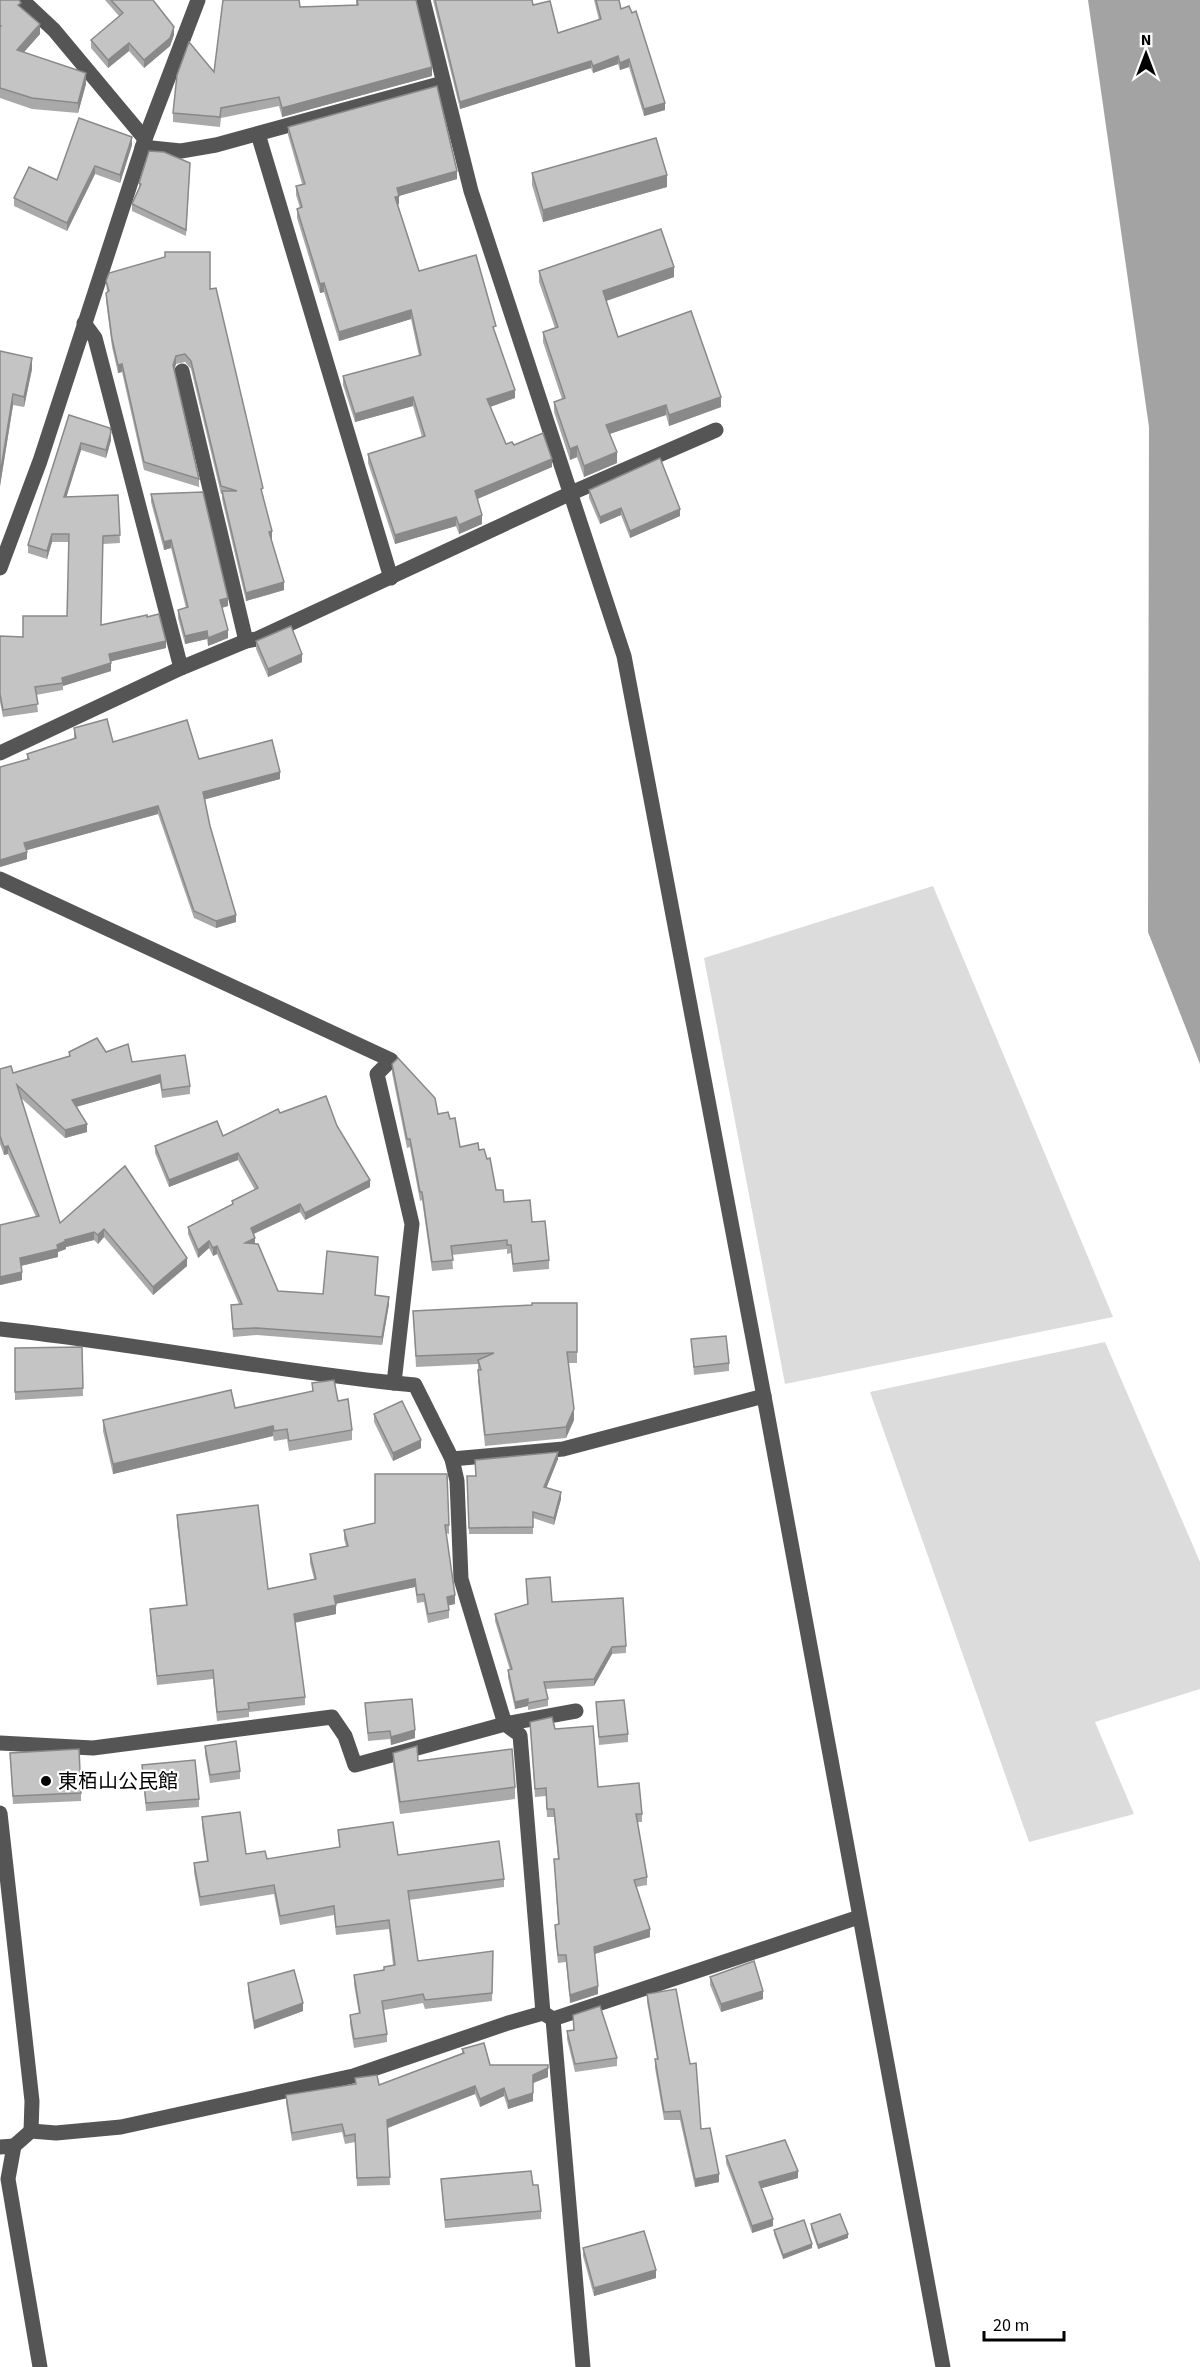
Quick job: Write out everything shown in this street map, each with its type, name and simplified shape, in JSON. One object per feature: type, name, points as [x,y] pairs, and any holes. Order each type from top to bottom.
[{"type":"street","points":[[22,0],[54,30],[144,143],[181,151],[216,145],[443,83]]},
{"type":"street","points":[[0,568],[40,461],[144,143],[198,0]]},
{"type":"street","points":[[423,0],[471,191],[568,494],[624,656],[764,1396],[943,2367]]},
{"type":"street","points":[[258,134],[391,578]]},
{"type":"street","points":[[84,323],[95,338],[99,349],[181,668]]},
{"type":"street","points":[[182,371],[246,642]]},
{"type":"street","points":[[0,753],[181,668],[257,639],[568,494],[716,430]]},
{"type":"street","points":[[0,879],[391,1060],[377,1074],[412,1224],[394,1383]]},
{"type":"street","points":[[0,1329],[87,1339],[297,1373],[414,1385],[452,1459],[458,1481],[461,1579],[505,1724],[520,1735],[582,2367]]},
{"type":"street","points":[[452,1459],[563,1449],[764,1396]]},
{"type":"street","points":[[0,1743],[93,1748],[332,1717],[345,1736],[355,1765],[505,1724],[576,1711]]},
{"type":"street","points":[[0,1813],[32,2102],[31,2131]]},
{"type":"street","points":[[40,2367],[8,2179],[7,2146],[31,2131],[56,2133],[121,2127],[353,2076],[508,2023],[548,2016],[859,1917]]},
{"type":"shaded area","points":[[1088,0],[1200,0],[1200,1064],[1148,932],[1149,427]]},
{"type":"shaded area","points":[[933,886],[1113,1317],[785,1384],[704,958]]},
{"type":"shaded area","points":[[1105,1342],[1200,1562],[1200,1689],[1095,1722],[1134,1814],[1029,1842],[870,1392]]},
{"type":"building","points":[[0,0],[19,0],[21,3],[18,5],[40,24],[17,50],[86,73],[78,103],[32,98],[0,88]]},
{"type":"building","points":[[111,0],[153,0],[174,27],[170,38],[144,60],[129,43],[108,60],[91,40],[123,13]]},
{"type":"building","points":[[223,0],[299,0],[300,7],[358,5],[357,0],[416,0],[432,67],[282,108],[279,97],[221,108],[220,117],[173,113],[177,75],[189,42],[214,72]]},
{"type":"building","points":[[435,0],[532,0],[533,5],[550,1],[558,33],[601,19],[596,0],[619,0],[621,9],[629,6],[632,13],[636,11],[665,103],[644,109],[629,59],[620,63],[618,56],[593,66],[591,61],[460,102]]},
{"type":"building","points":[[437,86],[457,171],[397,188],[399,196],[395,197],[419,271],[476,255],[496,326],[493,327],[515,390],[487,399],[506,444],[512,442],[514,445],[543,433],[552,459],[475,491],[482,515],[459,525],[456,517],[395,535],[368,454],[425,436],[413,397],[355,414],[343,376],[421,355],[411,310],[339,332],[324,283],[320,284],[297,209],[302,207],[296,186],[305,184],[288,127]]},
{"type":"building","points":[[79,118],[132,137],[120,175],[95,166],[67,223],[14,198],[29,167],[57,180]]},
{"type":"building","points":[[656,138],[667,175],[543,210],[532,173]]},
{"type":"building","points":[[149,151],[164,152],[190,163],[186,230],[132,204],[141,184],[139,183]]},
{"type":"building","points":[[661,229],[674,267],[603,291],[618,337],[691,311],[721,397],[669,415],[666,405],[606,425],[617,452],[584,466],[577,446],[570,449],[554,402],[565,398],[543,332],[558,327],[539,271]]},
{"type":"building","points":[[165,252],[210,252],[210,289],[216,288],[263,488],[261,489],[272,531],[269,532],[284,582],[246,593],[222,491],[237,491],[221,486],[191,361],[185,354],[176,356],[173,365],[199,479],[144,462],[122,364],[118,365],[112,339],[106,293],[109,291],[106,281],[109,273],[165,257]]},
{"type":"building","points":[[0,351],[32,358],[24,397],[13,394],[0,475]]},
{"type":"building","points":[[69,415],[110,428],[111,432],[106,450],[81,443],[64,497],[118,495],[120,535],[103,536],[101,625],[159,614],[166,641],[109,654],[111,663],[62,678],[63,683],[35,687],[38,704],[3,710],[0,694],[0,636],[23,637],[23,616],[67,616],[69,534],[52,534],[47,551],[28,545]]},
{"type":"building","points":[[660,458],[680,509],[630,531],[621,508],[600,517],[589,490]]},
{"type":"building","points":[[203,492],[228,598],[220,600],[228,630],[208,638],[207,631],[185,636],[178,610],[188,607],[171,540],[164,542],[151,494]]},
{"type":"building","points":[[291,626],[302,654],[268,669],[256,641]]},
{"type":"building","points":[[107,719],[113,742],[187,720],[199,759],[272,740],[280,772],[203,792],[210,826],[236,915],[216,921],[194,911],[158,806],[24,843],[27,852],[0,860],[0,767],[29,759],[27,754],[76,738],[74,728]]},
{"type":"building","points":[[97,1038],[106,1052],[128,1044],[132,1062],[185,1055],[190,1086],[162,1090],[160,1075],[72,1100],[87,1124],[65,1130],[17,1085],[60,1223],[125,1166],[187,1258],[153,1287],[104,1229],[98,1235],[94,1232],[65,1240],[57,1245],[58,1249],[20,1258],[22,1272],[0,1277],[0,1225],[39,1216],[8,1146],[4,1147],[0,1136],[0,1069],[11,1066],[13,1073],[70,1056],[69,1052]]},
{"type":"building","points":[[398,1058],[435,1098],[438,1114],[448,1112],[450,1119],[455,1118],[460,1147],[478,1143],[479,1150],[484,1149],[487,1159],[490,1158],[496,1190],[503,1190],[504,1202],[530,1200],[532,1222],[545,1221],[549,1260],[513,1264],[511,1245],[507,1245],[507,1240],[451,1246],[453,1260],[432,1262],[422,1192],[420,1192],[410,1139],[407,1139],[392,1064]]},
{"type":"building","points":[[326,1096],[337,1126],[370,1180],[305,1213],[300,1204],[251,1228],[255,1238],[245,1243],[258,1244],[278,1291],[323,1294],[327,1251],[378,1257],[375,1295],[389,1297],[382,1337],[257,1328],[233,1329],[231,1305],[242,1304],[217,1246],[213,1248],[209,1241],[198,1250],[188,1227],[233,1204],[232,1201],[258,1188],[238,1153],[169,1180],[155,1146],[217,1121],[223,1136],[278,1109],[280,1113]]},
{"type":"building","points":[[532,1303],[577,1303],[577,1352],[567,1352],[574,1409],[566,1427],[485,1435],[478,1370],[481,1370],[478,1360],[494,1353],[416,1356],[413,1311],[532,1305]]},
{"type":"building","points":[[726,1336],[729,1363],[694,1367],[691,1339]]},
{"type":"building","points":[[82,1347],[83,1388],[15,1392],[15,1348]]},
{"type":"building","points":[[334,1380],[338,1401],[348,1399],[352,1430],[289,1441],[287,1429],[274,1431],[273,1426],[113,1464],[103,1420],[231,1390],[235,1408],[313,1391],[312,1383]]},
{"type":"building","points":[[402,1401],[421,1440],[393,1453],[374,1414]]},
{"type":"building","points":[[558,1452],[544,1487],[561,1492],[554,1518],[533,1512],[533,1527],[469,1528],[467,1476],[476,1476],[475,1460]]},
{"type":"building","points":[[375,1474],[447,1474],[449,1525],[445,1525],[455,1595],[447,1597],[449,1610],[428,1614],[424,1594],[417,1595],[415,1579],[334,1596],[336,1605],[294,1614],[305,1697],[248,1703],[249,1709],[217,1712],[213,1670],[157,1676],[150,1609],[187,1605],[177,1515],[258,1505],[268,1589],[316,1579],[310,1554],[348,1546],[344,1530],[375,1523]]},
{"type":"building","points":[[550,1577],[552,1602],[623,1598],[626,1646],[612,1647],[594,1679],[544,1682],[548,1699],[528,1703],[528,1699],[515,1702],[508,1670],[512,1669],[495,1614],[528,1604],[526,1579]]},
{"type":"building","points":[[412,1699],[415,1730],[391,1737],[390,1731],[368,1733],[365,1703]]},
{"type":"building","points":[[624,1700],[628,1734],[599,1737],[596,1702]]},
{"type":"building","points":[[552,1717],[555,1729],[593,1726],[598,1787],[639,1783],[642,1814],[636,1814],[647,1877],[634,1880],[650,1929],[594,1947],[598,1986],[570,1995],[566,1955],[558,1955],[555,1925],[559,1924],[554,1859],[559,1859],[554,1809],[547,1809],[546,1788],[535,1789],[530,1722]]},
{"type":"building","points":[[236,1741],[240,1771],[210,1775],[205,1746]]},
{"type":"building","points":[[417,1746],[418,1761],[512,1749],[515,1787],[400,1802],[393,1753]]},
{"type":"building","name":"東栢山公民館","points":[[79,1749],[81,1793],[13,1796],[10,1753]]},
{"type":"building","points":[[195,1760],[199,1799],[146,1803],[142,1765]]},
{"type":"building","points":[[240,1812],[246,1854],[265,1851],[267,1859],[340,1847],[338,1830],[393,1822],[398,1855],[499,1841],[504,1879],[408,1891],[418,1961],[493,1951],[492,1993],[425,2000],[423,1994],[382,2001],[387,2034],[354,2039],[350,2015],[360,2013],[354,1975],[384,1970],[384,1967],[395,1965],[389,1920],[336,1927],[334,1906],[280,1916],[274,1885],[200,1897],[194,1863],[208,1861],[202,1817]]},
{"type":"building","points":[[754,1961],[763,1991],[721,2004],[710,1977]]},
{"type":"building","points":[[294,1970],[303,2003],[254,2021],[248,1983]]},
{"type":"building","points":[[676,1989],[690,2064],[696,2063],[701,2129],[710,2128],[719,2174],[695,2179],[680,2111],[664,2112],[647,1994]]},
{"type":"building","points":[[600,2006],[617,2058],[575,2064],[567,2031],[574,2030],[573,2015]]},
{"type":"building","points":[[484,2043],[490,2065],[548,2065],[548,2068],[533,2075],[533,2093],[508,2101],[504,2088],[480,2099],[475,2086],[387,2120],[390,2177],[357,2178],[355,2134],[345,2136],[342,2124],[292,2133],[286,2095],[356,2084],[355,2078],[377,2075],[379,2085],[464,2053],[462,2049]]},
{"type":"building","points":[[785,2140],[798,2171],[759,2182],[773,2219],[752,2226],[726,2156]]},
{"type":"building","points":[[531,2171],[533,2185],[538,2185],[541,2211],[445,2220],[441,2179]]},
{"type":"building","points":[[840,2214],[848,2234],[818,2245],[811,2224]]},
{"type":"building","points":[[804,2220],[812,2244],[783,2255],[774,2230]]},
{"type":"building","points":[[644,2231],[656,2270],[594,2288],[583,2248]]},
{"type":"place","name":"東栢山公民館","points":[[46,1781]]}]
